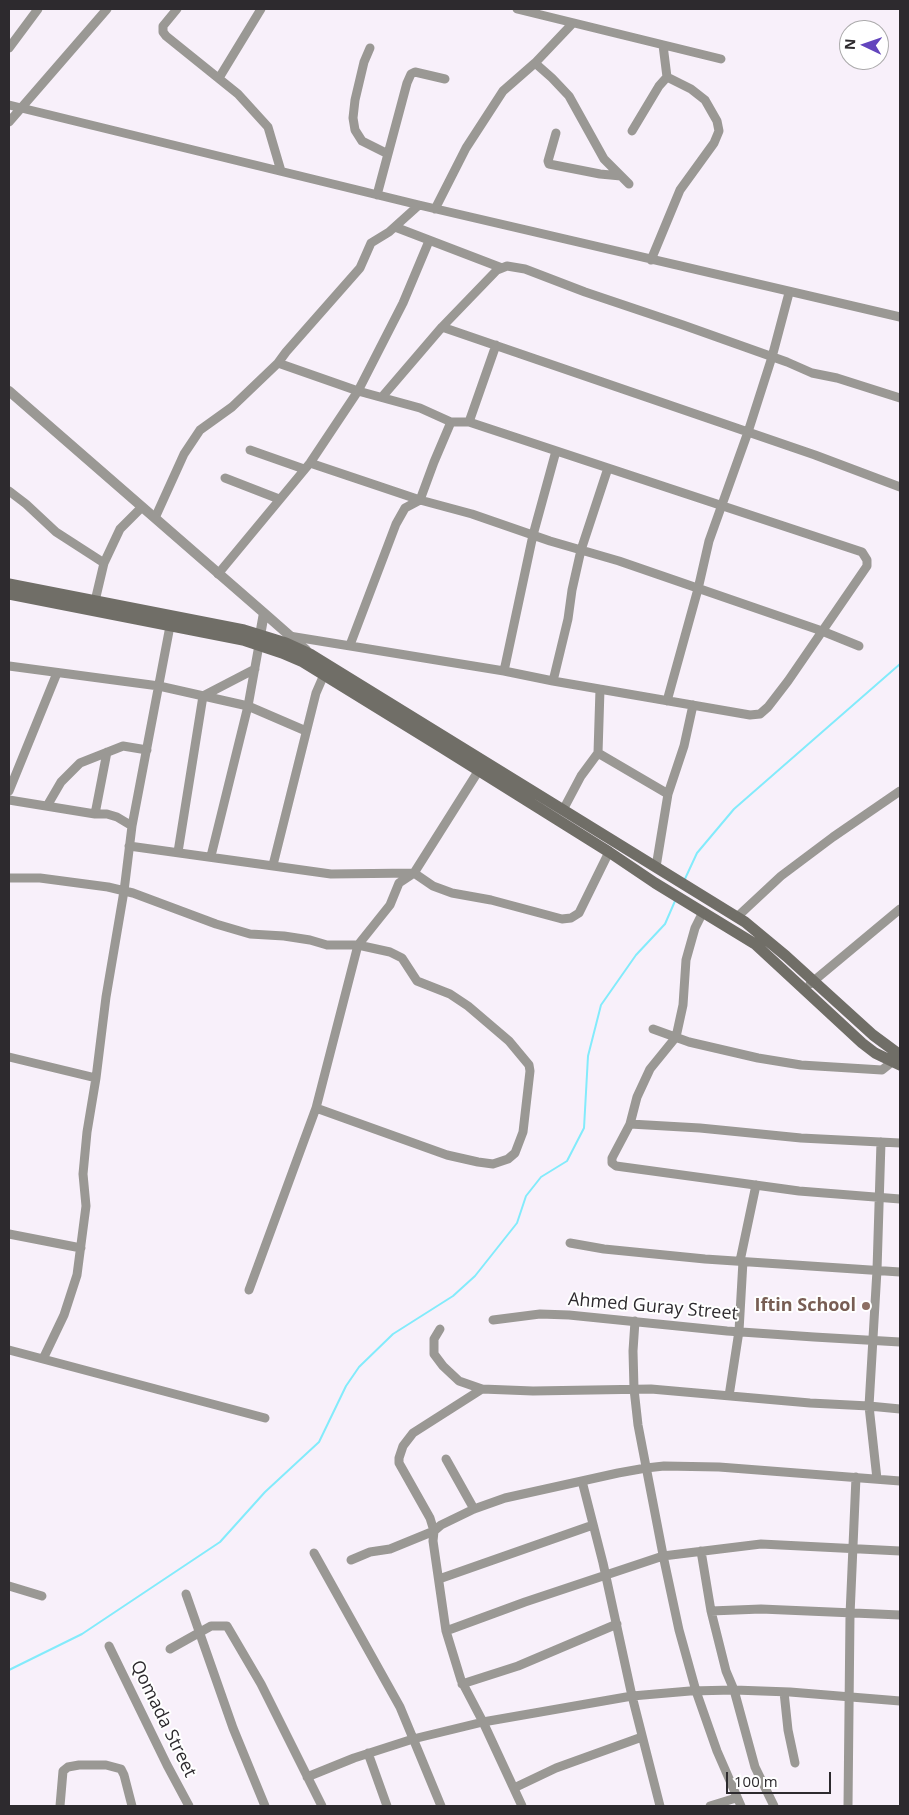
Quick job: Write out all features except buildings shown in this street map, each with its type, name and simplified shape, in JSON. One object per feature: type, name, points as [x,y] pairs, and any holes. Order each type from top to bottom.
[{"type":"main road","points":[[9,584],[95,601],[260,639],[310,654],[326,670],[479,770],[609,852],[654,883],[754,944],[862,1043],[898,1061]]},
{"type":"main road","points":[[9,594],[242,640],[260,639],[303,662],[326,670],[563,810],[737,917],[766,938],[898,1061]]},
{"type":"street","points":[[9,48],[38,9]]},
{"type":"street","points":[[9,122],[107,9]]},
{"type":"street","points":[[177,9],[163,26],[163,32],[238,94],[268,127],[281,171]]},
{"type":"street","points":[[219,78],[261,9]]},
{"type":"street","points":[[517,9],[721,59]]},
{"type":"street","points":[[435,208],[466,148],[502,91],[535,63],[573,23]]},
{"type":"street","points":[[632,131],[667,76],[663,45]]},
{"type":"street","points":[[370,48],[364,62],[355,100],[353,118],[355,130],[362,140],[371,147],[388,154]]},
{"type":"street","points":[[535,63],[569,96],[604,159],[630,184]]},
{"type":"street","points":[[377,195],[411,74],[415,72],[445,80]]},
{"type":"street","points":[[651,260],[680,190],[714,143],[720,131],[717,121],[705,100],[691,89],[667,76]]},
{"type":"street","points":[[9,105],[419,205],[789,293],[900,317]]},
{"type":"street","points":[[556,134],[548,161],[549,164],[621,176]]},
{"type":"street","points":[[155,518],[184,454],[200,430],[232,407],[278,363],[360,268],[371,242],[395,227],[419,205]]},
{"type":"street","points":[[395,227],[502,268]]},
{"type":"street","points":[[218,574],[307,466],[358,390],[403,303],[429,241]]},
{"type":"street","points":[[382,397],[442,327],[497,270],[508,266],[525,269],[585,292],[772,356],[812,373],[837,378],[900,398]]},
{"type":"street","points":[[667,700],[698,589],[709,541],[748,432],[772,356],[789,293]]},
{"type":"street","points":[[442,327],[748,432],[900,487]]},
{"type":"street","points":[[469,422],[496,345]]},
{"type":"street","points":[[278,363],[358,390],[420,408],[451,422],[469,422],[862,552],[868,566],[768,708],[760,714],[750,715],[350,644],[289,636]]},
{"type":"street","points":[[9,391],[310,654]]},
{"type":"street","points":[[350,644],[396,524],[405,508],[420,500],[451,422]]},
{"type":"street","points":[[250,450],[472,514],[822,631],[860,646]]},
{"type":"street","points":[[504,671],[533,535],[556,451]]},
{"type":"street","points":[[553,681],[568,618],[581,550],[608,468]]},
{"type":"street","points":[[225,478],[279,499]]},
{"type":"street","points":[[9,490],[56,532],[104,563]]},
{"type":"street","points":[[95,601],[104,563],[120,529],[142,507]]},
{"type":"street","points":[[211,856],[248,706],[264,613]]},
{"type":"street","points":[[43,1359],[64,1315],[77,1275],[82,1248],[86,1206],[83,1174],[87,1132],[106,997],[124,891],[132,826],[170,626]]},
{"type":"street","points":[[9,666],[159,686],[248,706],[306,731]]},
{"type":"street","points":[[203,696],[255,669]]},
{"type":"street","points":[[273,865],[316,693],[326,670]]},
{"type":"street","points":[[9,791],[57,673]]},
{"type":"street","points":[[563,810],[581,776],[598,753],[600,689]]},
{"type":"street","points":[[178,852],[203,696]]},
{"type":"street","points":[[658,868],[668,794],[684,746],[693,705]]},
{"type":"street","points":[[47,806],[61,782],[80,763],[123,746],[147,750]]},
{"type":"street","points":[[95,814],[107,752]]},
{"type":"street","points":[[598,753],[668,794]]},
{"type":"street","points":[[249,1290],[316,1108],[358,945],[390,905],[399,883],[414,873],[479,770]]},
{"type":"street","points":[[737,917],[781,876],[900,791]]},
{"type":"street","points":[[9,800],[95,814],[107,814],[117,817],[132,826]]},
{"type":"street","points":[[129,846],[331,874],[414,873],[433,886],[452,893],[491,900],[562,919],[571,918],[579,914],[609,852]]},
{"type":"street","points":[[9,878],[40,878],[108,887],[250,934],[302,939],[327,946],[358,945],[390,952],[402,958],[417,982],[450,994],[468,1006],[509,1041],[525,1059],[530,1071],[523,1132],[515,1153],[508,1159],[493,1164],[447,1154],[316,1108]]},
{"type":"street","points":[[804,989],[900,909]]},
{"type":"street","points":[[700,910],[686,960],[683,1005],[676,1037],[650,1069],[637,1097],[630,1124],[612,1158],[612,1163],[616,1166],[799,1191],[900,1199]]},
{"type":"street","points":[[653,1029],[689,1042],[758,1058],[801,1065],[882,1070],[898,1061]]},
{"type":"street","points":[[9,1057],[96,1078]]},
{"type":"street","points":[[630,1124],[700,1128],[801,1138],[900,1143]]},
{"type":"street","points":[[877,1479],[869,1406],[877,1270],[881,1142]]},
{"type":"street","points":[[729,1396],[739,1331],[741,1261],[756,1185]]},
{"type":"street","points":[[9,1234],[82,1248]]},
{"type":"street","points":[[570,1242],[604,1249],[900,1272]]},
{"type":"street","name":"Ahmed Guray Street","points":[[493,1320],[540,1314],[569,1315],[739,1331],[900,1342]]},
{"type":"street","points":[[635,1321],[633,1351],[634,1389],[638,1425],[663,1556],[679,1630],[696,1691],[717,1751],[739,1802],[710,1806]]},
{"type":"street","points":[[440,1329],[434,1339],[434,1354],[443,1366],[459,1381],[482,1389],[533,1391],[634,1389],[810,1404],[900,1409]]},
{"type":"street","points":[[9,1350],[266,1418]]},
{"type":"street","points":[[482,1389],[413,1433],[402,1446],[399,1458],[430,1518],[434,1531],[433,1541],[446,1631],[462,1684],[483,1722],[522,1806]]},
{"type":"street","points":[[446,1459],[474,1509]]},
{"type":"street","points":[[351,1560],[370,1552],[390,1549],[434,1531],[441,1525],[474,1509],[505,1498],[646,1468],[664,1466],[719,1467],[900,1481]]},
{"type":"street","points":[[848,1806],[850,1612],[856,1477]]},
{"type":"street","points":[[582,1481],[606,1576],[632,1696],[660,1806]]},
{"type":"street","points":[[438,1579],[593,1525]]},
{"type":"street","points":[[446,1631],[525,1602],[663,1556],[761,1544],[900,1551]]},
{"type":"street","points":[[701,1551],[711,1611],[726,1671],[734,1690],[755,1767],[774,1806]]},
{"type":"street","points":[[314,1553],[400,1707],[441,1806]]},
{"type":"street","points":[[9,1586],[42,1596]]},
{"type":"street","points":[[186,1594],[233,1728],[265,1806]]},
{"type":"street","points":[[711,1611],[760,1609],[900,1615]]},
{"type":"street","points":[[462,1684],[518,1666],[617,1624]]},
{"type":"street","points":[[170,1649],[211,1626],[227,1626],[261,1684],[322,1806]]},
{"type":"street","name":"Qomada Street","points":[[109,1646],[189,1806]]},
{"type":"street","points":[[307,1777],[368,1753],[413,1739],[483,1722],[632,1696],[734,1690],[900,1701]]},
{"type":"street","points":[[784,1692],[788,1730],[795,1763]]},
{"type":"street","points":[[514,1788],[556,1768],[642,1737]]},
{"type":"street","points":[[368,1753],[387,1806]]},
{"type":"street","points":[[60,1806],[63,1771],[68,1767],[80,1765],[106,1765],[121,1769],[132,1806]]},
{"type":"waterway","points":[[684,881],[697,853],[734,809],[900,664]]},
{"type":"waterway","points":[[9,1670],[82,1634],[220,1542],[265,1492],[319,1442],[346,1386],[359,1367],[393,1334],[453,1296],[475,1276],[517,1223],[526,1196],[541,1177],[567,1161],[584,1128],[588,1056],[601,1005],[636,955],[665,924],[675,901]]},
{"type":"place","name":"Iftin School","points":[[866,1306]]}]
